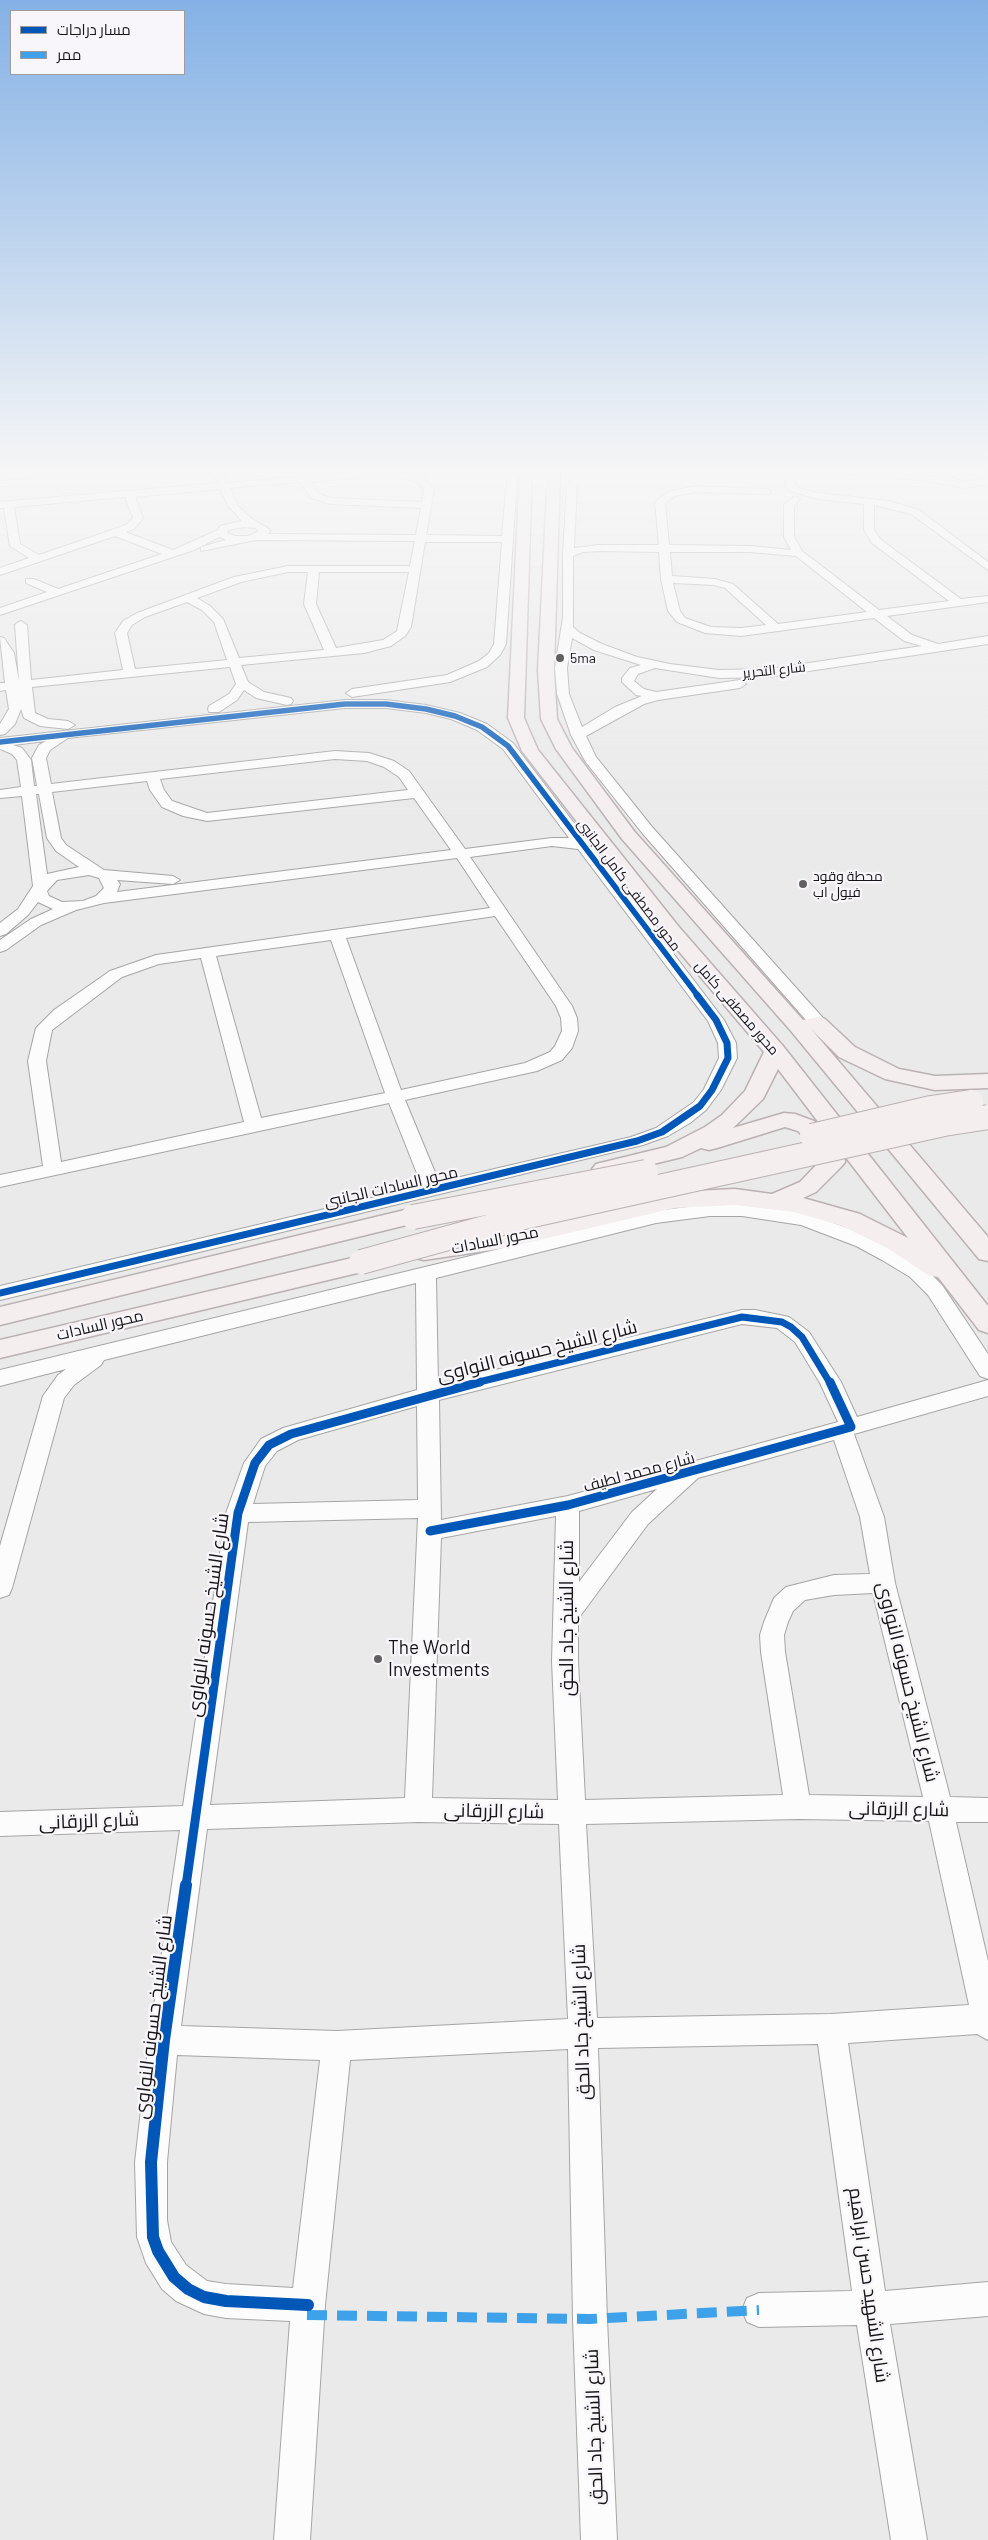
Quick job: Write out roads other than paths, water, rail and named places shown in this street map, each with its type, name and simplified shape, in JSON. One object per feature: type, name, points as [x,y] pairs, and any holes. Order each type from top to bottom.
[{"type":"main road","name":"محور مصطفى كامل","points":[[518,589],[520,636],[516,718],[518,745],[530,750],[672,931],[776,1052],[971,1299],[988,1324]]},
{"type":"main road","points":[[548,589],[546,627],[551,723],[564,748],[628,835],[730,948],[808,1025],[988,1254]]},
{"type":"main road","points":[[546,627],[568,628]]},
{"type":"main road","points":[[500,644],[520,636]]},
{"type":"main road","points":[[516,718],[551,723]]},
{"type":"main road","points":[[518,745],[534,732],[551,723]]},
{"type":"main road","points":[[628,835],[648,831]]},
{"type":"main road","points":[[597,864],[617,861]]},
{"type":"main road","points":[[730,948],[749,944]]},
{"type":"main road","points":[[808,1025],[847,1052],[868,1064],[893,1074],[935,1083],[988,1080]]},
{"type":"main road","name":"محور السادات","points":[[0,1316],[413,1217],[498,1192],[646,1160],[686,1146],[714,1132],[744,1108],[763,1081],[776,1052]]},
{"type":"main road","points":[[413,1217],[719,1157],[931,1108],[988,1099]]},
{"type":"main road","points":[[361,1262],[528,1216],[944,1124],[988,1117]]},
{"type":"main road","points":[[686,1146],[723,1139],[784,1120],[803,1124],[832,1154],[833,1162],[808,1187],[776,1200]]},
{"type":"main road","name":"محور السادات","points":[[0,1349],[361,1262],[505,1240],[675,1200],[728,1197],[776,1200],[833,1214],[884,1235],[928,1263],[971,1299]]},
{"type":"street","points":[[47,589],[59,593]]},
{"type":"street","points":[[0,612],[72,589]]},
{"type":"street","points":[[0,632],[22,622],[53,602],[91,589]]},
{"type":"street","points":[[130,673],[122,638],[124,628],[141,615],[214,589]]},
{"type":"street","points":[[312,589],[310,604],[332,653]]},
{"type":"street","points":[[6,686],[332,653],[376,646],[387,643],[401,633],[405,627],[412,589]]},
{"type":"street","points":[[150,721],[214,709],[412,686],[450,678],[483,664],[494,654],[500,644],[504,589]]},
{"type":"street","points":[[568,589],[568,628],[561,656],[561,681],[567,707],[578,735],[598,770],[648,831],[749,944],[808,1025]]},
{"type":"street","points":[[669,589],[676,616],[689,624],[709,630],[732,632],[878,615],[988,599]]},
{"type":"street","points":[[732,589],[776,628]]},
{"type":"street","points":[[830,589],[895,640],[896,648],[889,655]]},
{"type":"street","points":[[844,589],[913,640],[945,647]]},
{"type":"street","points":[[940,589],[960,604]]},
{"type":"street","points":[[188,598],[206,608],[219,621],[242,684],[260,695],[288,701]]},
{"type":"street","points":[[0,612],[15,613],[22,622],[25,684],[29,715],[44,723],[67,730]]},
{"type":"street","name":"شارع التحرير","points":[[568,628],[576,636],[598,647],[654,665],[702,673],[756,674],[988,640]]},
{"type":"street","points":[[0,641],[8,653],[6,686],[14,714],[0,732]]},
{"type":"street","name":"شارع التحرير","points":[[578,735],[629,705],[656,696],[988,647]]},
{"type":"street","points":[[654,665],[634,671],[630,674],[628,682],[640,692],[656,696]]},
{"type":"street","points":[[450,678],[435,695],[440,708],[455,716]]},
{"type":"street","points":[[214,709],[233,697],[242,684]]},
{"type":"street","points":[[0,732],[67,730],[150,721],[359,704],[406,706],[455,716]]},
{"type":"street","name":"محور مصطفى كامل الجانبى","points":[[455,716],[518,745],[568,825],[711,1013],[723,1033]]},
{"type":"street","points":[[0,743],[67,730]]},
{"type":"street","points":[[67,730],[50,743],[40,753],[39,758],[36,789],[40,889],[42,898],[49,904],[75,907]]},
{"type":"street","points":[[0,743],[22,756],[56,843],[101,874],[112,884],[112,889],[102,900]]},
{"type":"street","points":[[0,794],[335,755],[356,755],[377,759],[404,774],[418,793],[564,1006],[569,1018],[570,1031],[563,1048],[556,1056],[531,1067],[0,1181]]},
{"type":"street","points":[[152,775],[156,790],[167,804],[188,814],[207,817],[418,793]]},
{"type":"street","points":[[0,947],[36,922],[75,907],[102,900],[458,850],[546,834],[568,825]]},
{"type":"street","points":[[0,931],[23,912],[40,889],[61,874],[80,871],[151,880],[185,880],[458,850],[552,842],[569,842],[583,846]]},
{"type":"street","points":[[52,1169],[36,1061],[44,1028],[105,981],[124,970],[156,960],[206,952],[498,912]]},
{"type":"street","points":[[337,934],[395,1097],[433,1191]]},
{"type":"street","points":[[206,952],[254,1125]]},
{"type":"street","name":"محور السادات الجانبى","points":[[0,1293],[637,1141],[662,1132],[684,1119],[700,1106],[712,1090],[728,1058],[723,1033]]},
{"type":"street","points":[[0,1378],[426,1275],[656,1217],[710,1210],[742,1210],[780,1214],[806,1220],[863,1241],[917,1272],[935,1290],[988,1371]]},
{"type":"street","points":[[418,1810],[430,1520],[426,1275]]},
{"type":"street","name":"شارع الشيخ حسونه النواوى","points":[[308,2305],[226,2301],[204,2297],[188,2289],[174,2277],[158,2251],[153,2237],[151,2220],[151,2162],[164,2040],[238,1513],[255,1463],[269,1445],[291,1434],[427,1395],[725,1320],[755,1317],[782,1322],[791,1327],[802,1337],[834,1388],[872,1517],[883,1583],[940,1811],[987,2022]]},
{"type":"street","points":[[0,1588],[54,1396],[66,1380],[106,1352]]},
{"type":"street","name":"شارع محمد لطيف","points":[[238,1513],[430,1520],[568,1505],[988,1388]]},
{"type":"street","points":[[566,1617],[640,1518],[693,1471]]},
{"type":"street","name":"شارع الشيخ جاد الحق","points":[[568,1505],[565,1661],[583,2033],[590,2318],[599,2540]]},
{"type":"street","points":[[798,1807],[773,1652],[772,1635],[776,1622],[783,1605],[795,1594],[803,1591],[834,1585],[883,1583]]},
{"type":"street","name":"شارع الزرقانى","points":[[0,1824],[418,1810],[571,1812],[798,1807],[940,1811],[988,1810]]},
{"type":"street","points":[[164,2040],[337,2046],[583,2033],[831,2029],[987,2022]]},
{"type":"street","name":"شارع الشهيد حسن ابراهيم","points":[[831,2029],[872,2308],[909,2540]]},
{"type":"street","points":[[292,2540],[308,2305],[337,2046]]},
{"type":"street","points":[[759,2310],[872,2308],[988,2299]]},
{"type":"place","name":"5ma","points":[[560,658]]},
{"type":"place","name":"محطة وقود فيول اب","points":[[803,884]]},
{"type":"place","name":"The World Investments","points":[[378,1659]]}]
